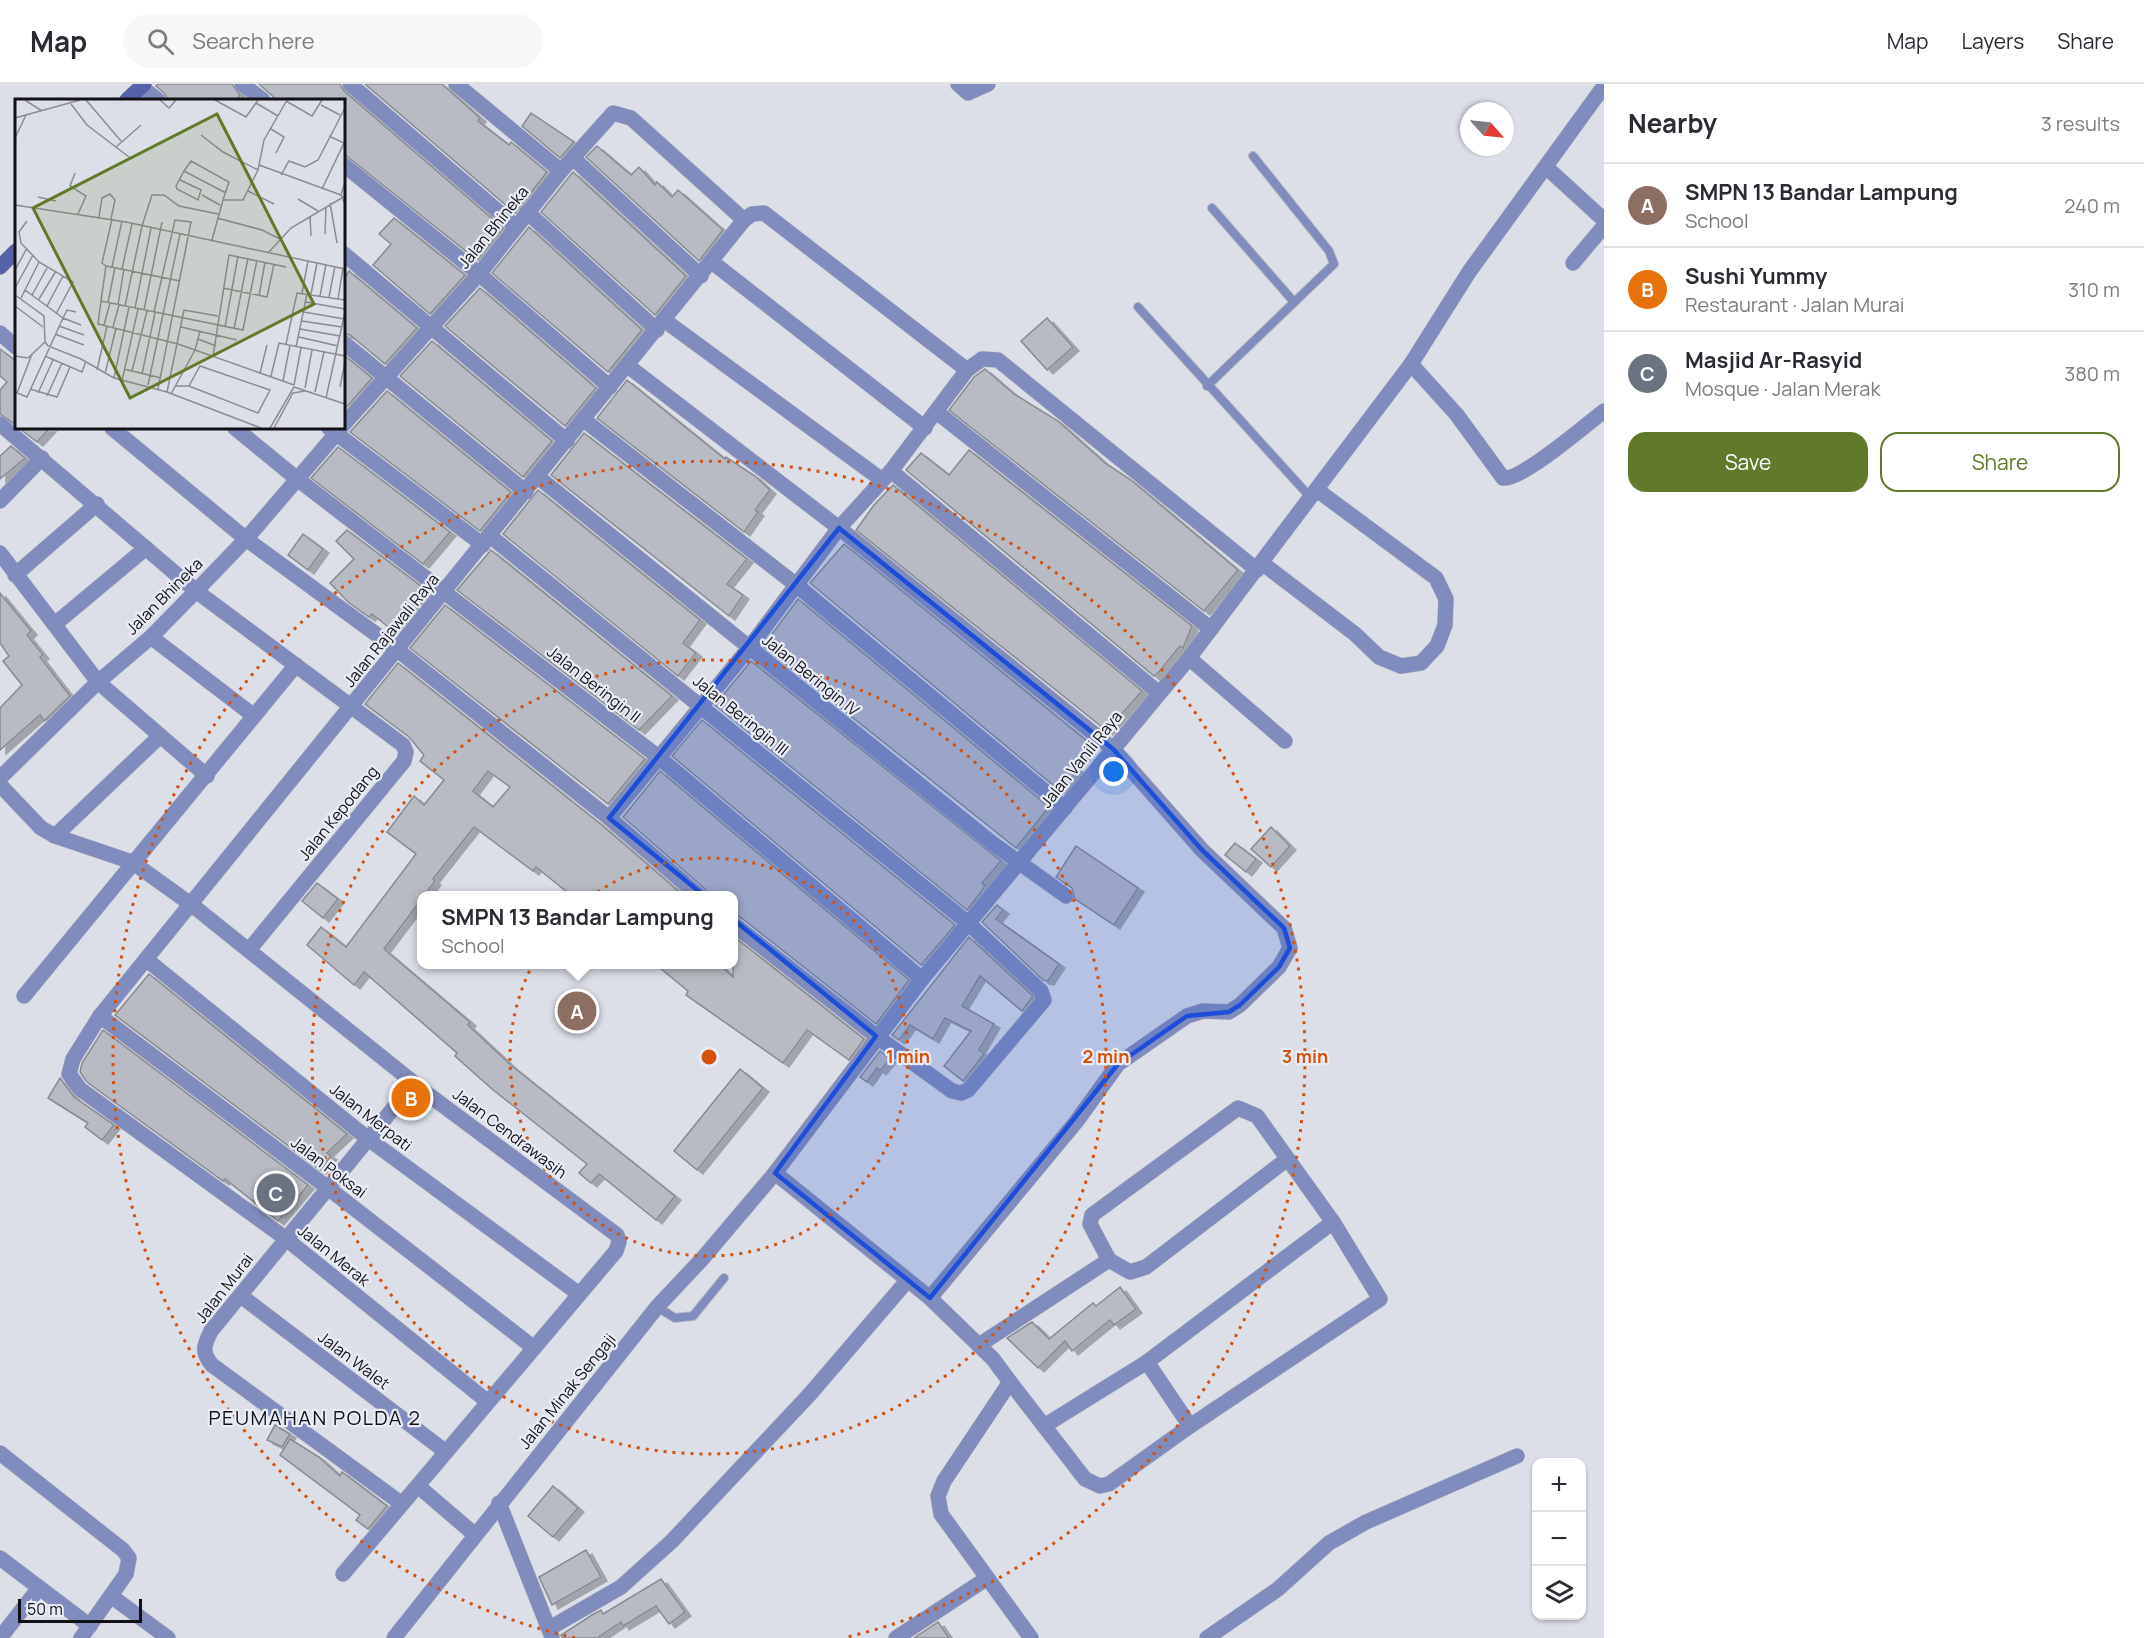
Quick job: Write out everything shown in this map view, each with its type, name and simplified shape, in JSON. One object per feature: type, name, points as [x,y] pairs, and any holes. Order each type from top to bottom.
[{"type":"street","points":[[242,84],[262,99]]},
{"type":"street","points":[[350,84],[515,226]]},
{"type":"street","points":[[456,84],[561,171]]},
{"type":"street","points":[[963,88],[988,84]]},
{"type":"street","points":[[128,99],[142,85],[157,99]]},
{"type":"street","name":"Jalan Vanili Raya","points":[[775,1173],[876,1036],[1189,658],[1259,567],[1411,364],[1469,272],[1604,86]]},
{"type":"street","name":"Jalan Bhineka","points":[[345,419],[479,274],[515,226],[606,118],[613,113],[631,118],[748,217]]},
{"type":"street","points":[[573,158],[701,276]]},
{"type":"street","points":[[345,166],[479,274],[610,387]]},
{"type":"street","points":[[1545,167],[1604,220]]},
{"type":"street","points":[[527,212],[661,325],[887,476],[1159,693]]},
{"type":"street","points":[[748,217],[764,213],[968,370]]},
{"type":"street","name":"Jalan Rajawali Raya","points":[[69,1074],[73,1059],[100,1016],[748,217]]},
{"type":"street","points":[[1573,263],[1604,226]]},
{"type":"street","points":[[0,267],[15,252]]},
{"type":"street","points":[[345,255],[567,441]]},
{"type":"street","points":[[712,262],[926,428]]},
{"type":"street","points":[[0,333],[15,346]]},
{"type":"street","points":[[345,344],[526,492]]},
{"type":"street","points":[[609,818],[657,756],[749,648],[839,528],[887,476],[938,413],[968,370],[982,359],[998,360],[1259,567],[1355,634],[1379,657],[1401,666],[1420,663],[1437,645],[1445,625],[1446,599],[1436,578],[1314,494]]},
{"type":"street","points":[[1411,364],[1457,415],[1503,478],[1509,479],[1527,468],[1604,411]]},
{"type":"street","points":[[628,366],[839,528],[1113,749],[1202,850],[1284,928],[1290,948],[1279,967],[1240,1005],[1229,1012],[1203,1011],[1187,1016],[1118,1064],[1076,1122],[930,1298]]},
{"type":"street","points":[[938,413],[1211,629]]},
{"type":"street","points":[[584,420],[795,584],[1065,808]]},
{"type":"street","name":"Jalan Kepodang","points":[[0,424],[97,504],[196,591],[403,745],[406,752],[404,761],[249,950]]},
{"type":"street","points":[[113,429],[246,539],[398,650],[609,818],[693,891]]},
{"type":"street","name":"Jalan Beringin II","points":[[236,429],[296,478],[446,591],[657,756],[922,979]]},
{"type":"street","name":"Jalan Bhineka","points":[[0,778],[98,682],[151,637],[196,591],[246,539],[336,429]]},
{"type":"street","name":"Jalan Beringin III","points":[[338,429],[701,705],[968,923],[1041,991],[1044,1000],[968,1090],[961,1094],[930,1077],[876,1036]]},
{"type":"street","points":[[0,501],[42,458]]},
{"type":"street","name":"Jalan Beringin IV","points":[[538,477],[992,843],[1066,896]]},
{"type":"street","points":[[15,575],[97,504]]},
{"type":"street","points":[[55,624],[146,548]]},
{"type":"street","points":[[0,553],[98,682],[159,737],[207,776]]},
{"type":"street","points":[[151,637],[254,716]]},
{"type":"street","points":[[1189,658],[1285,741]]},
{"type":"street","points":[[24,996],[296,665]]},
{"type":"street","points":[[55,836],[159,737]]},
{"type":"street","name":"Jalan Cendrawasih","points":[[0,785],[40,828],[55,836],[132,862],[192,905],[414,1083],[617,1235],[619,1242],[616,1251],[343,1574]]},
{"type":"street","points":[[738,928],[876,1036]]},
{"type":"street","name":"Jalan Merpati","points":[[147,960],[367,1138],[579,1294]]},
{"type":"street","name":"Jalan Poksai","points":[[100,1016],[328,1188],[534,1348]]},
{"type":"street","name":"Jalan Merak","points":[[69,1074],[81,1089],[285,1238],[488,1402]]},
{"type":"street","name":"Jalan Murai","points":[[402,1504],[212,1365],[204,1356],[204,1346],[211,1330],[414,1083]]},
{"type":"street","points":[[775,1173],[930,1298],[979,1344],[1085,1479],[1100,1486],[1109,1484],[1190,1426],[1380,1299],[1333,1222],[1286,1160],[1257,1116],[1238,1108],[1092,1215],[1090,1224],[1109,1260],[1130,1272],[1146,1267],[1286,1160]]},
{"type":"street","name":"Jalan Minak Sengaji","points":[[394,1638],[474,1534],[657,1307],[703,1258],[775,1173]]},
{"type":"street","points":[[1044,1426],[1147,1362],[1333,1222]]},
{"type":"street","points":[[979,1344],[1109,1260]]},
{"type":"street","points":[[499,1503],[551,1633],[621,1587],[672,1541],[810,1394],[907,1281]]},
{"type":"street","name":"Jalan Walet","points":[[241,1296],[446,1452]]},
{"type":"street","points":[[1147,1362],[1190,1426]]},
{"type":"street","points":[[1010,1382],[944,1481],[938,1496],[941,1514],[1031,1638]]},
{"type":"street","points":[[0,1453],[123,1550],[129,1558],[129,1566],[126,1574],[86,1632],[39,1588],[0,1558]]},
{"type":"street","points":[[1208,1638],[1278,1589],[1329,1543],[1366,1522],[1517,1455]]},
{"type":"street","points":[[418,1486],[474,1534]]},
{"type":"street","points":[[896,1638],[986,1579]]},
{"type":"street","points":[[0,1638],[39,1588]]},
{"type":"street","points":[[111,1596],[168,1638]]},
{"type":"lane","points":[[1207,386],[1334,264],[1333,258],[1253,156]]},
{"type":"lane","points":[[1212,208],[1294,302]]},
{"type":"lane","points":[[1138,307],[1207,386],[1314,494]]},
{"type":"lane","points":[[657,1307],[675,1318],[693,1316],[724,1278]]},
{"type":"highlighted area","points":[[839,528],[1113,749],[1202,850],[1284,928],[1290,948],[1279,967],[1240,1005],[1229,1012],[1187,1016],[1118,1064],[930,1298],[775,1173],[876,1036],[609,818]]},
{"type":"building","points":[[158,84],[232,84],[240,95],[237,99],[167,99],[156,86]]},
{"type":"building","points":[[259,84],[340,84],[344,91],[503,228],[477,260],[345,155],[345,99],[276,99]]},
{"type":"building","points":[[365,84],[442,84],[480,118],[478,121],[509,145],[511,142],[547,172],[515,213]]},
{"type":"building","points":[[531,113],[574,142],[560,158],[522,126]]},
{"type":"building","points":[[597,146],[631,175],[639,167],[655,185],[657,182],[672,197],[678,190],[723,230],[699,261],[586,157]]},
{"type":"building","points":[[573,172],[686,276],[655,315],[541,212]]},
{"type":"building","points":[[394,218],[465,275],[430,314],[373,265],[391,244],[379,234]]},
{"type":"building","points":[[529,227],[642,330],[608,372],[492,273]]},
{"type":"building","points":[[349,271],[417,328],[385,364],[350,335],[345,334],[345,277]]},
{"type":"building","points":[[480,288],[596,388],[565,426],[445,326]]},
{"type":"building","points":[[1047,318],[1073,347],[1047,370],[1021,341]]},
{"type":"building","points":[[432,341],[552,441],[523,477],[400,376]]},
{"type":"building","points":[[0,349],[15,360],[15,424],[0,414],[0,390],[7,382],[0,376]]},
{"type":"building","points":[[345,356],[372,378],[345,409]]},
{"type":"building","points":[[985,369],[1014,394],[1058,421],[1105,463],[1131,480],[1238,570],[1204,611],[949,410],[974,377]]},
{"type":"building","points":[[627,380],[725,459],[726,457],[755,476],[770,490],[755,510],[758,512],[744,532],[597,418]]},
{"type":"building","points":[[387,391],[511,492],[480,531],[350,432]]},
{"type":"building","points":[[20,429],[49,429],[37,442]]},
{"type":"building","points":[[584,433],[747,559],[727,584],[743,595],[729,616],[551,475]]},
{"type":"building","points":[[11,446],[25,458],[0,479],[0,456]]},
{"type":"building","points":[[338,447],[450,532],[423,564],[311,478]]},
{"type":"building","points":[[969,450],[1192,626],[1183,648],[1180,646],[1158,673],[1154,676],[906,470],[921,453],[949,475]]},
{"type":"building","points":[[893,485],[1142,691],[1107,731],[856,530],[874,505]]},
{"type":"building","points":[[538,490],[700,620],[683,643],[696,653],[678,676],[503,534]]},
{"type":"building","points":[[347,530],[430,593],[397,634],[372,614],[369,617],[348,602],[330,583],[354,559],[336,541]]},
{"type":"building","points":[[303,534],[323,549],[308,570],[288,555]]},
{"type":"building","points":[[844,544],[1092,745],[1075,767],[1078,770],[1060,791],[810,583]]},
{"type":"building","points":[[491,550],[672,696],[639,730],[457,590]]},
{"type":"building","points":[[0,593],[31,631],[27,635],[43,655],[40,657],[70,696],[44,721],[40,715],[0,750],[0,708],[22,685],[3,661],[9,656],[0,643]]},
{"type":"building","points":[[798,599],[1049,807],[1016,848],[763,646]]},
{"type":"building","points":[[445,605],[645,759],[608,804],[410,648]]},
{"type":"building","points":[[751,661],[1001,861],[982,883],[985,885],[967,910],[715,705]]},
{"type":"building","points":[[398,663],[603,826],[678,891],[566,891],[536,867],[533,871],[474,827],[433,879],[435,881],[428,891],[417,891],[417,905],[384,949],[470,1022],[468,1025],[512,1066],[675,1196],[656,1220],[599,1174],[591,1183],[579,1173],[587,1164],[492,1089],[455,1056],[457,1053],[364,972],[354,985],[307,945],[321,927],[346,947],[416,854],[387,832],[414,796],[424,805],[444,780],[420,761],[424,755],[409,737],[365,704]],"holes":[[[488,771],[510,787],[493,807],[473,791]]]},
{"type":"building","points":[[702,720],[955,925],[921,965],[672,756]]},
{"type":"building","points":[[660,771],[909,980],[876,1024],[738,916],[738,891],[706,891],[623,817]]},
{"type":"building","points":[[1271,827],[1290,846],[1271,867],[1251,849]]},
{"type":"building","points":[[1235,843],[1256,859],[1246,872],[1225,855]]},
{"type":"building","points":[[1076,846],[1138,888],[1114,925],[1075,899],[1072,888],[1056,877]]},
{"type":"building","points":[[317,883],[338,899],[323,918],[302,901]]},
{"type":"building","points":[[997,905],[1003,910],[996,919],[1059,964],[1048,981],[1043,980],[982,922]]},
{"type":"building","points":[[969,937],[1033,996],[1022,1011],[980,976],[962,1006],[994,1024],[979,1050],[984,1054],[963,1081],[944,1066],[971,1031],[945,1018],[933,1039],[910,1025],[899,1040],[892,1035]]},
{"type":"building","points":[[738,940],[864,1039],[849,1060],[807,1030],[783,1063],[686,995],[688,991],[661,969],[724,969],[733,977],[733,969],[738,969]]},
{"type":"building","points":[[149,974],[347,1134],[327,1153],[331,1156],[320,1170],[115,1015]]},
{"type":"building","points":[[103,1030],[308,1185],[278,1221],[225,1179],[223,1181],[87,1082],[80,1072],[82,1063]]},
{"type":"building","points":[[880,1051],[890,1059],[880,1071],[877,1068],[867,1082],[860,1077]]},
{"type":"building","points":[[740,1069],[763,1088],[697,1170],[674,1151]]},
{"type":"building","points":[[60,1078],[74,1097],[114,1125],[102,1140],[85,1127],[88,1123],[48,1098]]},
{"type":"building","points":[[1120,1287],[1136,1309],[1114,1325],[1110,1320],[1072,1351],[1065,1341],[1038,1368],[1007,1338],[1032,1322],[1049,1339],[1093,1303],[1096,1306]]},
{"type":"building","points":[[275,1425],[290,1434],[282,1447],[267,1440]]},
{"type":"building","points":[[290,1439],[319,1457],[340,1476],[342,1472],[387,1506],[368,1529],[356,1520],[360,1515],[280,1455]]},
{"type":"building","points":[[553,1486],[578,1508],[553,1537],[528,1516]]},
{"type":"building","points":[[586,1550],[601,1577],[552,1605],[539,1577]]},
{"type":"building","points":[[661,1579],[685,1612],[669,1624],[656,1606],[623,1626],[621,1622],[597,1638],[562,1638],[561,1635],[592,1615],[601,1610],[603,1614]]},
{"type":"building","points":[[938,1622],[949,1638],[914,1638]]},
{"type":"place","name":"SMPN 13 Bandar Lampung","points":[[577,1011]]},
{"type":"place","name":"Sushi Yummy","points":[[411,1098]]},
{"type":"place","name":"Masjid Ar-Rasyid","points":[[276,1193]]},
{"type":"district","name":"PEUMAHAN POLDA 2","points":[[315,1418]]}]
